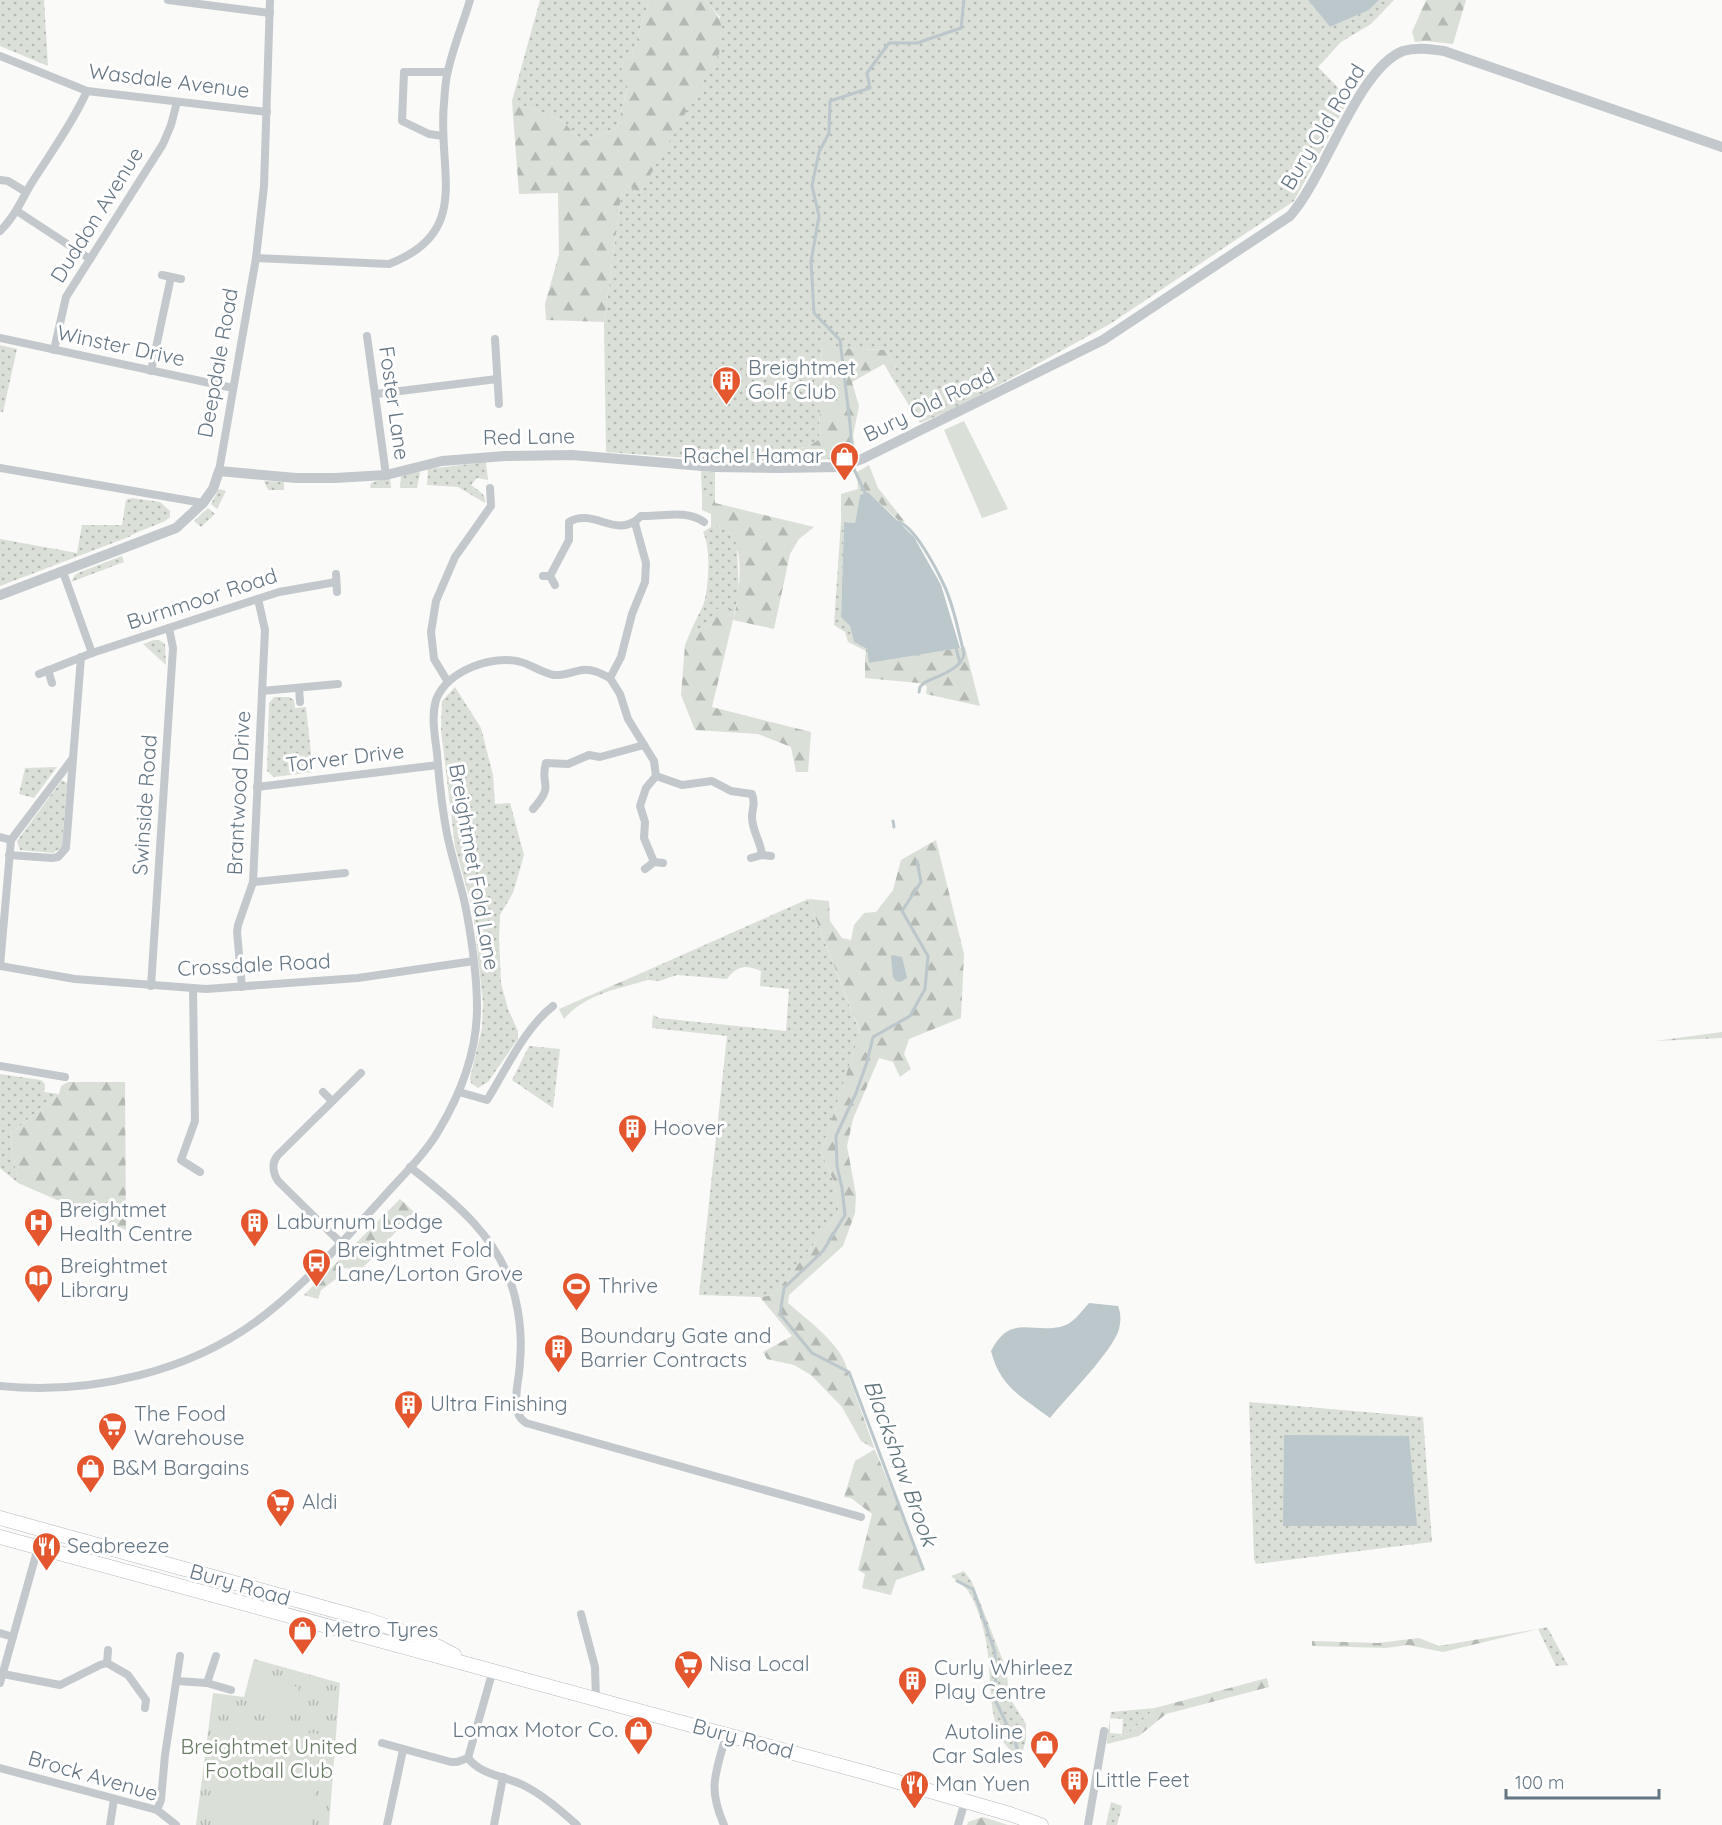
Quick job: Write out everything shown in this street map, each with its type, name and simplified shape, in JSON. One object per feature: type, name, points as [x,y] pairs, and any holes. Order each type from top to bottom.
[{"type":"highway","name":"Bury Road","points":[[0,1518],[365,1619],[419,1637],[475,1665]]},
{"type":"highway","name":"Bury Road","points":[[0,1537],[475,1665],[965,1801],[1041,1825]]},
{"type":"street","points":[[168,0],[270,13]]},
{"type":"street","name":"Deepdale Road","points":[[0,596],[176,528],[203,503],[213,489],[219,471],[256,258],[264,186],[270,0]]},
{"type":"street","points":[[256,258],[389,264],[408,257],[425,245],[436,231],[443,216],[446,198],[443,136],[447,72],[470,0]]},
{"type":"street","name":"Bury Old Road","points":[[842,466],[862,459],[1103,340],[1290,216],[1310,190],[1369,81],[1384,64],[1402,52],[1415,48],[1444,51],[1722,147]]},
{"type":"street","name":"Wasdale Avenue","points":[[0,56],[87,91],[267,112]]},
{"type":"street","points":[[443,136],[429,135],[402,121],[404,72],[447,72]]},
{"type":"street","points":[[0,231],[17,211],[26,192],[79,109],[87,91]]},
{"type":"street","name":"Duddon Avenue","points":[[54,350],[66,297],[163,144],[177,102]]},
{"type":"street","points":[[0,180],[26,192]]},
{"type":"street","points":[[17,211],[90,259]]},
{"type":"street","points":[[151,371],[171,277]]},
{"type":"street","name":"Foster Lane","points":[[367,336],[386,475]]},
{"type":"street","name":"Winster Drive","points":[[0,338],[234,388]]},
{"type":"street","points":[[495,339],[499,404]]},
{"type":"street","points":[[376,394],[497,379]]},
{"type":"street","name":"Red Lane","points":[[219,471],[296,478],[386,475],[442,461],[505,456],[572,455],[720,467],[842,466]]},
{"type":"street","points":[[0,468],[203,503]]},
{"type":"street","points":[[490,488],[491,506],[456,557],[436,601],[431,632],[434,658],[448,682],[467,671],[504,659],[521,662],[557,676],[584,670],[610,678],[620,694],[628,719],[654,761],[656,776],[646,788],[640,806],[645,822],[644,838],[658,862],[645,869]]},
{"type":"street","points":[[555,585],[546,576],[569,540],[569,522],[577,518],[586,517],[619,526],[635,523],[641,516],[659,517],[677,513],[696,516],[704,522]]},
{"type":"street","points":[[610,678],[621,657],[632,615],[645,582],[645,563],[635,523]]},
{"type":"street","points":[[63,572],[92,653]]},
{"type":"street","name":"Burnmoor Road","points":[[39,674],[92,653],[290,589],[336,583]]},
{"type":"street","name":"Brantwood Drive","points":[[242,987],[238,925],[253,882],[265,630],[258,599]]},
{"type":"street","name":"Swinside Road","points":[[152,986],[173,648],[169,628]]},
{"type":"street","points":[[9,855],[52,858],[58,857],[66,848],[81,657]]},
{"type":"street","points":[[48,670],[52,683]]},
{"type":"street","name":"Breightmet Fold Lane","points":[[0,1386],[58,1388],[104,1383],[147,1373],[191,1357],[230,1339],[293,1291],[341,1243],[410,1167],[438,1132],[459,1092],[470,1059],[477,1008],[474,961],[466,908],[447,836],[433,715],[437,698],[448,682]]},
{"type":"street","points":[[262,691],[338,684]]},
{"type":"street","points":[[299,688],[300,702]]},
{"type":"street","points":[[537,818],[531,808],[544,796],[547,787],[542,761],[567,764],[589,755],[600,758],[644,745]]},
{"type":"street","points":[[0,966],[11,840],[73,758]]},
{"type":"street","name":"Torver Drive","points":[[257,787],[438,765]]},
{"type":"street","points":[[656,776],[682,785],[712,781],[731,791],[752,794],[755,803],[752,817],[766,856],[751,858]]},
{"type":"street","points":[[0,837],[11,840]]},
{"type":"street","points":[[253,882],[345,873]]},
{"type":"street","name":"Crossdale Road","points":[[0,966],[75,979],[193,989],[358,978],[474,961]]},
{"type":"street","points":[[193,989],[195,1121],[181,1160],[200,1172]]},
{"type":"street","points":[[459,1092],[487,1100],[529,1031],[540,1016],[554,1006]]},
{"type":"street","points":[[0,1066],[65,1077]]},
{"type":"street","points":[[341,1243],[278,1181],[273,1169],[275,1158],[361,1073]]},
{"type":"street","points":[[53,1085],[54,1075]]},
{"type":"street","points":[[323,1092],[332,1101]]},
{"type":"street","points":[[410,1167],[451,1198],[473,1220],[490,1242],[505,1268],[515,1297],[520,1329],[516,1400],[521,1419],[537,1426],[861,1517]]},
{"type":"street","points":[[43,1530],[1,1678],[60,1685],[107,1663],[128,1675],[149,1703]]},
{"type":"street","points":[[581,1614],[595,1667],[596,1700]]},
{"type":"street","points":[[0,1633],[13,1637]]},
{"type":"street","points":[[107,1663],[108,1650]]},
{"type":"street","points":[[157,1810],[161,1800],[165,1755],[180,1656]]},
{"type":"street","points":[[207,1683],[216,1656]]},
{"type":"street","points":[[468,1758],[493,1670]]},
{"type":"street","points":[[177,1681],[207,1683],[231,1690]]},
{"type":"street","points":[[1088,1825],[1104,1731]]},
{"type":"street","points":[[724,1825],[717,1809],[713,1784],[726,1735]]},
{"type":"street","points":[[382,1743],[451,1762],[468,1758]]},
{"type":"street","points":[[387,1825],[403,1750]]},
{"type":"street","points":[[468,1758],[480,1769],[543,1796],[577,1825]]},
{"type":"street","name":"Brock Avenue","points":[[0,1768],[157,1810],[176,1822]]},
{"type":"street","points":[[494,1825],[503,1777]]},
{"type":"street","points":[[110,1825],[114,1799]]},
{"type":"street","points":[[958,1825],[965,1801]]},
{"type":"green space","points":[[0,0],[44,0],[48,66],[0,46]]},
{"type":"green space","points":[[540,0],[649,0],[632,56],[619,60],[628,85],[617,128],[581,142],[564,122],[512,101]]},
{"type":"green space","points":[[649,0],[705,0],[716,13],[721,24],[722,37],[719,54],[640,193],[627,185],[621,196],[604,322],[546,320],[545,304],[559,254],[558,193],[519,194],[512,101],[564,122],[581,142],[617,128],[628,86],[618,60],[632,56]]},
{"type":"green space","name":"Breightmet Golf Club","points":[[705,0],[1308,0],[1330,27],[1369,10],[1379,0],[1394,0],[1371,24],[1341,42],[1318,67],[1349,99],[1294,201],[1110,324],[959,407],[920,423],[891,376],[896,366],[886,350],[835,348],[822,342],[819,439],[810,445],[781,452],[702,453],[702,459],[606,452],[604,322],[621,196],[627,185],[640,193],[720,17]]},
{"type":"green space","points":[[1426,0],[1466,0],[1453,44],[1415,42],[1412,32]]},
{"type":"green space","points":[[822,341],[835,348],[886,350],[896,365],[891,376],[884,364],[852,382],[859,406],[853,436],[856,453],[851,455],[846,453],[837,459],[782,461],[702,459],[702,453],[781,452],[810,445],[819,439]]},
{"type":"green space","points":[[0,345],[17,349],[3,412],[0,412]]},
{"type":"green space","points":[[964,421],[1008,509],[982,518],[944,430]]},
{"type":"green space","points":[[486,462],[488,480],[477,478],[471,485],[483,495],[485,503],[458,487],[427,485],[428,469]]},
{"type":"green space","points":[[869,465],[878,488],[905,522],[900,522],[868,492],[860,495],[855,523],[841,522],[841,494],[858,489],[857,472]]},
{"type":"green space","points":[[418,471],[420,473],[417,488],[400,488],[401,475]]},
{"type":"green space","points":[[701,471],[715,472],[715,497],[702,495]]},
{"type":"green space","points":[[390,477],[391,488],[370,488],[371,483]]},
{"type":"green space","points":[[264,481],[284,482],[284,490],[268,490]]},
{"type":"green space","points":[[219,489],[226,491],[217,509],[211,504]]},
{"type":"green space","points":[[702,495],[715,497],[715,503],[814,527],[799,539],[790,554],[774,629],[733,620],[712,707],[811,732],[808,772],[796,772],[791,747],[758,734],[695,730],[681,695],[685,645],[690,633],[712,624],[713,609],[732,609],[734,617],[738,596],[740,570],[736,545],[732,535],[725,529],[711,527],[711,514],[702,510]]},
{"type":"green space","points":[[132,498],[160,502],[170,511],[170,517],[131,536],[0,586],[0,539],[77,553],[82,525],[122,525],[126,500]]},
{"type":"green space","points":[[208,508],[215,514],[201,527],[194,521]]},
{"type":"green space","points":[[841,522],[844,522],[841,616],[850,626],[854,642],[867,649],[869,659],[865,659],[866,651],[848,642],[845,632],[834,625]]},
{"type":"green space","points":[[711,527],[725,528],[733,536],[737,545],[739,593],[733,619],[690,633],[706,595],[708,557],[703,532]]},
{"type":"green space","points":[[122,556],[124,562],[71,582],[80,572]]},
{"type":"green space","points":[[154,640],[165,644],[166,665],[143,644]]},
{"type":"green space","points":[[965,647],[980,706],[926,694],[927,686],[919,683],[865,678],[865,659],[869,659],[869,663]]},
{"type":"green space","points":[[455,687],[481,728],[493,775],[495,804],[510,803],[524,855],[513,893],[500,915],[499,938],[501,983],[508,1009],[518,1031],[518,1039],[488,1082],[478,1088],[471,1083],[470,1078],[482,1028],[483,1003],[473,911],[455,847],[441,730],[442,701]]},
{"type":"green space","points":[[274,697],[289,697],[294,700],[295,708],[306,707],[313,772],[274,777],[267,771],[269,703]]},
{"type":"green space","points":[[57,767],[34,798],[19,794],[25,768]]},
{"type":"green space","points":[[62,780],[67,783],[62,847],[53,853],[20,850],[17,841]]},
{"type":"green space","points":[[936,840],[964,954],[961,1018],[909,1039],[904,1054],[911,1069],[900,1077],[893,1062],[879,1058],[853,1119],[847,1146],[856,1195],[855,1213],[843,1246],[789,1295],[788,1303],[833,1344],[846,1364],[875,1449],[861,1441],[842,1407],[811,1375],[794,1365],[767,1359],[763,1352],[792,1336],[760,1297],[774,1295],[839,1212],[834,1182],[821,1152],[860,1032],[808,899],[829,901],[830,921],[842,938],[851,940],[854,925],[864,913],[876,912],[893,890],[901,860]]},
{"type":"green space","points":[[808,899],[860,1033],[821,1152],[834,1182],[839,1212],[774,1295],[760,1297],[699,1295],[727,1036],[652,1028],[653,1015],[659,1018],[786,1031],[789,989],[760,986],[761,971],[750,967],[734,971],[727,979],[677,975],[659,981],[648,980],[646,971]]},
{"type":"green space","points":[[646,971],[648,980],[592,998],[564,1019],[559,1009]]},
{"type":"green space","points":[[1722,1032],[1722,1038],[1655,1041]]},
{"type":"green space","points":[[529,1046],[560,1049],[553,1108],[512,1080]]},
{"type":"green space","points":[[0,1074],[41,1080],[45,1084],[44,1092],[59,1094],[10,1134],[18,1183],[0,1168]]},
{"type":"green space","points":[[68,1082],[125,1082],[126,1230],[18,1183],[10,1134],[59,1094],[61,1086]]},
{"type":"green space","points":[[400,1199],[414,1212],[362,1269],[341,1268],[336,1279],[321,1290],[318,1299],[304,1295]]},
{"type":"green space","points":[[1249,1402],[1423,1417],[1432,1542],[1256,1564]]},
{"type":"green space","points":[[875,1449],[925,1570],[896,1580],[891,1595],[862,1588],[865,1574],[858,1570],[872,1514],[851,1498],[844,1497],[855,1461]]},
{"type":"green space","points":[[964,1571],[972,1582],[1007,1671],[1011,1700],[1026,1724],[1026,1740],[1021,1757],[1010,1750],[996,1726],[987,1647],[981,1622],[969,1592],[951,1576]]},
{"type":"green space","points":[[1547,1627],[1568,1665],[1556,1666],[1538,1629]]},
{"type":"green space","points":[[1538,1629],[1443,1652],[1408,1645],[1386,1648],[1312,1646],[1312,1641],[1378,1643],[1419,1638],[1439,1646]]},
{"type":"green space","name":"Breightmet United Football Club","points":[[254,1659],[340,1683],[329,1825],[196,1825],[213,1693],[244,1697]]},
{"type":"green space","points":[[1267,1678],[1269,1687],[1166,1714],[1139,1736],[1107,1744],[1107,1739],[1128,1734],[1155,1708]]},
{"type":"green space","points":[[251,1679],[299,1687],[295,1711],[247,1703]]},
{"type":"green space","points":[[1155,1708],[1128,1734],[1107,1739],[1110,1719],[1110,1733],[1122,1734],[1123,1719],[1110,1718],[1111,1712]]},
{"type":"green space","points":[[223,1723],[321,1734],[311,1825],[212,1825]]},
{"type":"green space","points":[[1111,1802],[1122,1806],[1117,1825],[1106,1825]]},
{"type":"green space","points":[[983,1817],[1008,1825],[967,1825],[968,1822]]},
{"type":"shaded area","points":[[1308,0],[1379,0],[1369,10],[1330,27]]},
{"type":"shaded area","points":[[868,492],[914,537],[941,585],[960,648],[869,663],[867,649],[854,642],[850,626],[841,617],[844,522],[855,523],[860,495]]},
{"type":"shaded area","points":[[891,956],[902,957],[907,978],[900,982],[893,977]]},
{"type":"shaded area","points":[[1089,1303],[1118,1306],[1119,1329],[1099,1362],[1050,1418],[1013,1390],[1000,1374],[991,1351],[1005,1332],[1021,1327],[1065,1326],[1076,1318]]},
{"type":"shaded area","points":[[1284,1435],[1409,1436],[1417,1526],[1283,1526]]},
{"type":"waterway","name":"Blackshaw Brook","points":[[867,497],[853,467],[840,340],[814,313],[811,262],[819,216],[812,186],[819,152],[829,133],[830,101],[870,88],[867,73],[889,43],[917,43],[961,28],[964,0]]},
{"type":"waterway","name":"Blackshaw Brook","points":[[898,522],[918,539],[941,578],[956,619],[964,653],[963,659],[954,668],[924,683],[919,692]]},
{"type":"waterway","points":[[956,648],[960,663]]},
{"type":"waterway","name":"Blackshaw Brook","points":[[893,821],[894,827]]},
{"type":"waterway","name":"Blackshaw Brook","points":[[917,861],[921,882],[902,911],[928,956],[925,989],[910,1016],[873,1037],[856,1093],[836,1136],[837,1166],[845,1215],[823,1251],[784,1288],[780,1314],[812,1353],[849,1372],[923,1569]]},
{"type":"waterway","name":"Blackshaw Brook","points":[[957,1581],[973,1589],[995,1652],[996,1702],[1015,1741],[1019,1756]]},
{"type":"place","name":"Breightmet Golf Club","points":[[727,406]]},
{"type":"place","name":"Rachel Hamar","points":[[844,482]]},
{"type":"place","name":"Hoover","points":[[632,1154]]},
{"type":"place","name":"Breightmet Health Centre","points":[[38,1248]]},
{"type":"place","name":"Laburnum Lodge","points":[[255,1248]]},
{"type":"place","name":"Breightmet Fold Lane/Lorton Grove","points":[[316,1288]]},
{"type":"place","name":"Breightmet Library","points":[[39,1304]]},
{"type":"place","name":"Thrive","points":[[577,1312]]},
{"type":"place","name":"Boundary Gate and Barrier Contracts","points":[[559,1374]]},
{"type":"place","name":"Ultra Finishing","points":[[409,1430]]},
{"type":"place","name":"The Food Warehouse","points":[[113,1452]]},
{"type":"place","name":"B&M Bargains","points":[[91,1494]]},
{"type":"place","name":"Aldi","points":[[281,1528]]},
{"type":"place","name":"Seabreeze","points":[[46,1572]]},
{"type":"place","name":"Metro Tyres","points":[[303,1656]]},
{"type":"place","name":"Nisa Local","points":[[688,1690]]},
{"type":"place","name":"Curly Whirleez Play Centre","points":[[913,1706]]},
{"type":"place","name":"Lomax Motor Co.","points":[[639,1756]]},
{"type":"place","name":"Autoline Car Sales","points":[[1044,1770]]},
{"type":"place","name":"Little Feet","points":[[1074,1806]]},
{"type":"place","name":"Man Yuen","points":[[914,1810]]}]
